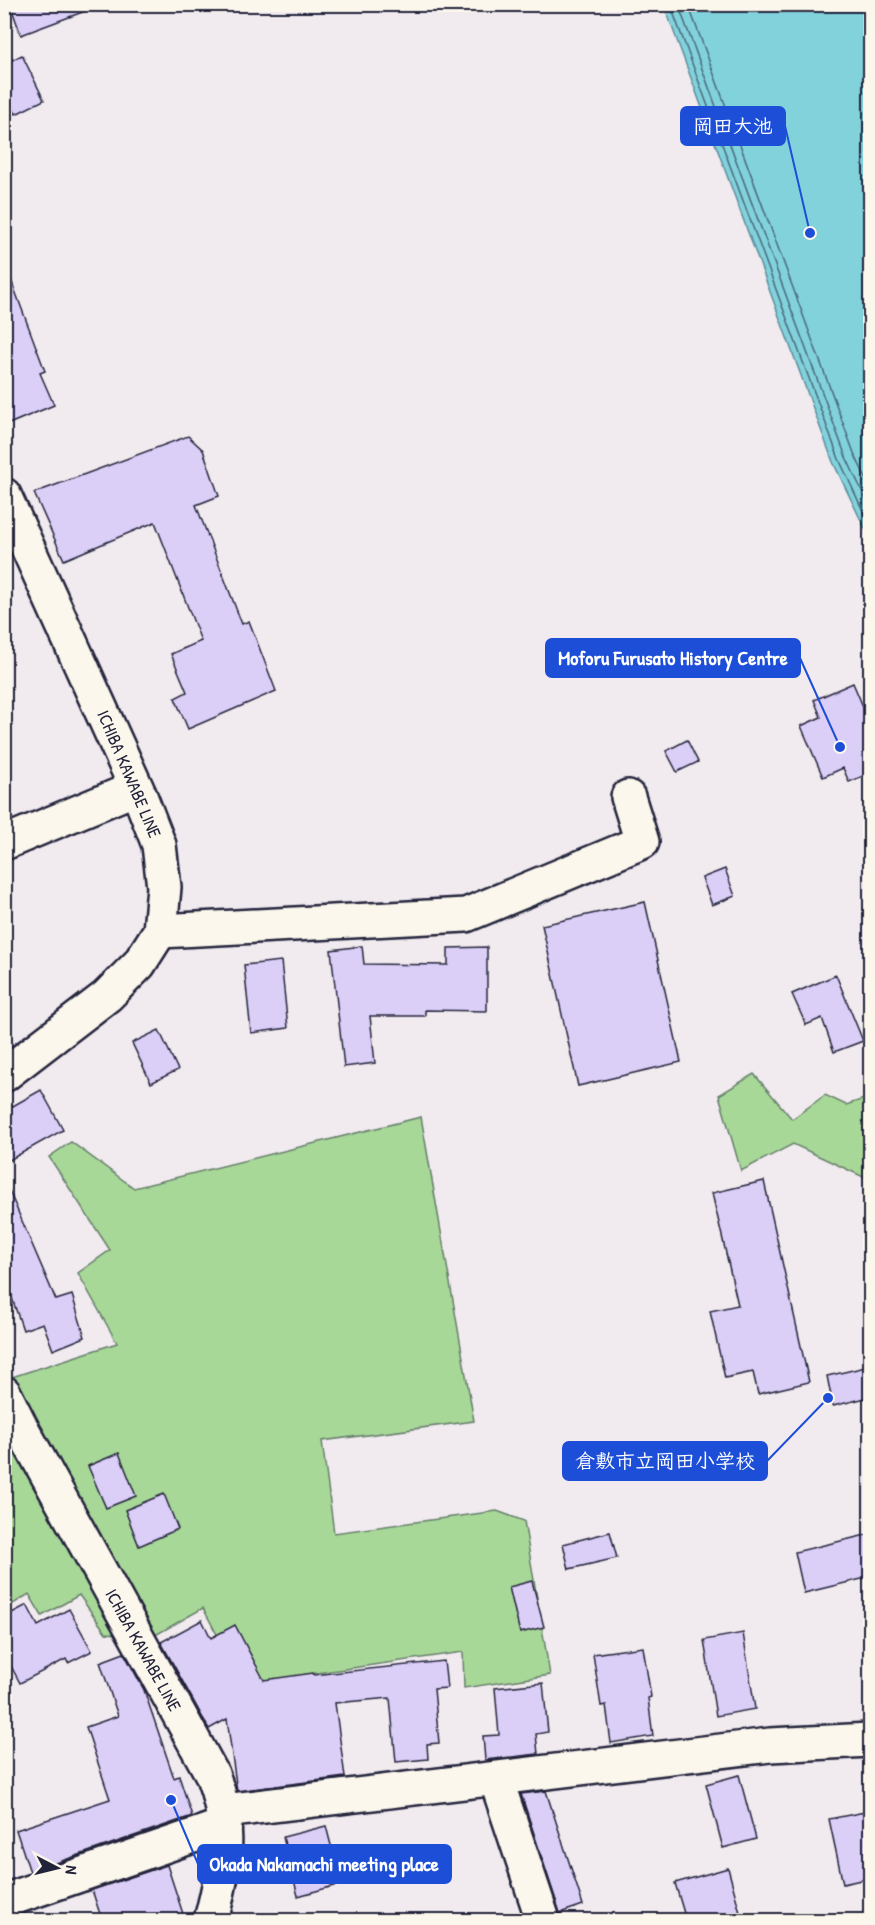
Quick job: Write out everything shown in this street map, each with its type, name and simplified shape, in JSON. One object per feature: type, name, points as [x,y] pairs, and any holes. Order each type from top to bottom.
[{"type":"street","name":"ICHIBA KAWABE LINE","points":[[4,495],[136,788],[159,845],[164,887],[160,932],[139,964],[107,996],[4,1075]]},
{"type":"street","points":[[4,843],[136,788]]},
{"type":"street","points":[[160,932],[466,915],[642,842],[628,797]]},
{"type":"street","name":"ICHIBA KAWABE LINE","points":[[7,1402],[212,1774],[224,1818],[224,1856],[211,1920]]},
{"type":"street","points":[[4,1901],[224,1818],[496,1779],[770,1745],[870,1740]]},
{"type":"street","points":[[496,1779],[543,1920]]},
{"type":"green space","points":[[754,1074],[792,1119],[825,1095],[846,1105],[870,1097],[870,1180],[793,1144],[741,1171],[719,1095]]},
{"type":"green space","points":[[421,1117],[474,1421],[322,1441],[334,1533],[497,1511],[524,1521],[550,1675],[464,1688],[463,1652],[296,1676],[251,1699],[203,1608],[152,1637],[106,1633],[79,1595],[42,1616],[29,1594],[5,1609],[5,1418],[26,1407],[12,1377],[117,1343],[78,1273],[110,1250],[49,1157],[71,1142],[134,1188]]},
{"type":"water","points":[[664,5],[870,5],[870,539],[833,462]]},
{"type":"building","points":[[10,4],[95,4],[96,7],[21,35]]},
{"type":"building","points":[[22,55],[44,100],[16,114],[4,92],[4,64]]},
{"type":"building","points":[[7,269],[45,371],[40,373],[54,405],[4,426],[4,270]]},
{"type":"building","points":[[188,436],[203,450],[219,496],[196,505],[242,624],[249,621],[276,691],[188,729],[175,698],[187,692],[171,654],[201,641],[155,522],[64,560],[34,493]]},
{"type":"building","points":[[853,683],[870,723],[870,773],[849,782],[843,768],[823,777],[801,726],[821,717],[814,700]]},
{"type":"building","points":[[687,740],[698,762],[677,772],[666,751]]},
{"type":"building","points":[[725,869],[735,896],[712,905],[702,878]]},
{"type":"building","points":[[645,902],[681,1062],[578,1086],[542,925]]},
{"type":"building","points":[[362,946],[364,964],[448,965],[448,948],[487,947],[487,1011],[425,1010],[425,1016],[370,1016],[375,1063],[344,1067],[331,950]]},
{"type":"building","points":[[281,961],[288,1028],[251,1033],[244,965]]},
{"type":"building","points":[[836,975],[863,1041],[834,1052],[822,1018],[806,1025],[792,994]]},
{"type":"building","points":[[159,1030],[178,1070],[151,1083],[132,1043]]},
{"type":"building","points":[[41,1090],[63,1130],[4,1163],[4,1111]]},
{"type":"building","points":[[4,1179],[56,1300],[72,1295],[85,1337],[53,1350],[43,1323],[23,1330],[4,1275]]},
{"type":"building","points":[[764,1181],[809,1382],[758,1394],[753,1372],[725,1378],[710,1311],[738,1305],[712,1193]]},
{"type":"building","points":[[870,1366],[870,1397],[833,1406],[827,1376]]},
{"type":"building","points":[[119,1453],[136,1496],[106,1508],[88,1466]]},
{"type":"building","points":[[164,1494],[178,1529],[139,1546],[125,1510]]},
{"type":"building","points":[[610,1532],[617,1558],[569,1569],[563,1544]]},
{"type":"building","points":[[870,1534],[870,1577],[804,1593],[795,1552]]},
{"type":"building","points":[[532,1581],[544,1627],[520,1633],[509,1587]]},
{"type":"building","points":[[27,1605],[38,1626],[69,1609],[92,1651],[68,1663],[66,1659],[20,1683],[4,1653],[4,1617]]},
{"type":"building","points":[[202,1620],[211,1638],[235,1625],[264,1680],[313,1673],[314,1675],[444,1661],[447,1688],[434,1689],[439,1743],[427,1744],[428,1759],[396,1762],[390,1698],[335,1703],[345,1777],[237,1791],[227,1719],[209,1729],[161,1642]]},
{"type":"building","points":[[743,1633],[755,1709],[716,1716],[704,1640]]},
{"type":"building","points":[[643,1647],[651,1697],[648,1698],[653,1736],[611,1743],[606,1705],[601,1706],[593,1654]]},
{"type":"building","points":[[124,1653],[144,1690],[174,1778],[179,1776],[192,1816],[30,1872],[16,1830],[110,1799],[86,1727],[118,1716],[100,1662]]},
{"type":"building","points":[[543,1683],[548,1732],[536,1734],[538,1754],[485,1760],[483,1736],[499,1735],[495,1688]]},
{"type":"building","points":[[739,1775],[756,1839],[723,1848],[706,1784]]},
{"type":"building","points":[[546,1791],[583,1905],[560,1913],[521,1794]]},
{"type":"building","points":[[870,1811],[870,1878],[843,1884],[829,1819]]},
{"type":"building","points":[[326,1826],[341,1884],[298,1896],[283,1837]]},
{"type":"building","points":[[167,1865],[185,1920],[102,1920],[92,1890]]},
{"type":"building","points":[[728,1868],[742,1920],[686,1920],[675,1883]]},
{"type":"place","name":"岡田大池","points":[[810,233]]},
{"type":"place","name":"Moforu Furusato History Centre","points":[[840,747]]},
{"type":"place","name":"倉敷市立岡田小学校","points":[[828,1398]]},
{"type":"place","name":"Okada Nakamachi meeting place","points":[[171,1800]]}]
